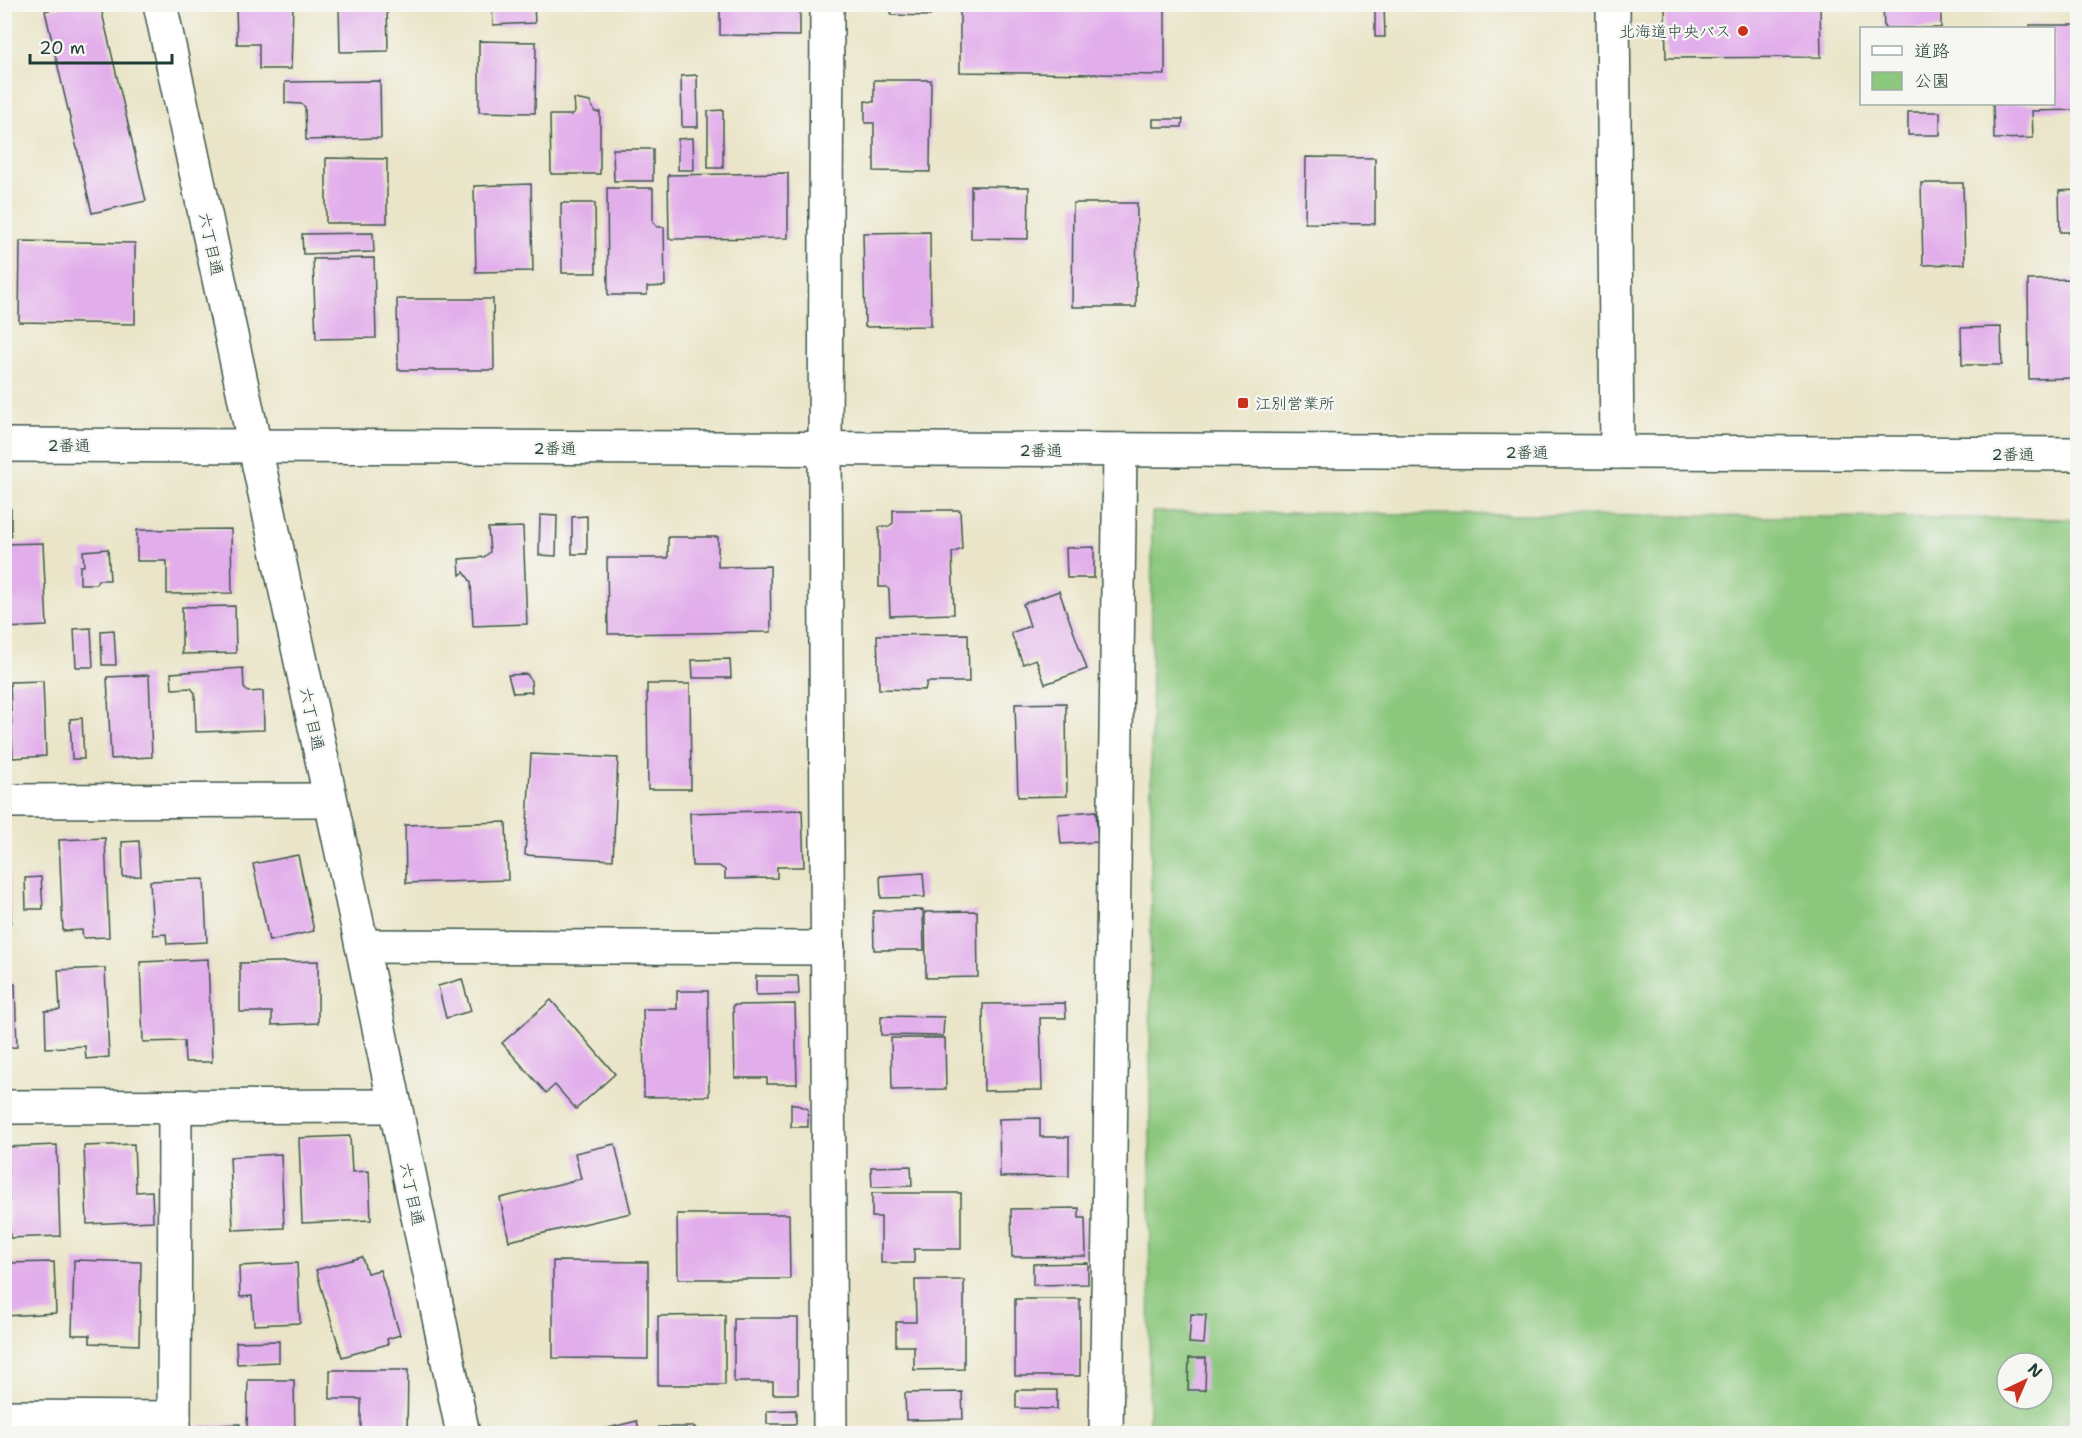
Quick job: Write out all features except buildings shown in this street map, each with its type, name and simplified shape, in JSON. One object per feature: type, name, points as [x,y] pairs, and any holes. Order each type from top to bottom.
[{"type":"street","name":"六丁目通","points":[[160,4],[362,946],[463,1434]]},
{"type":"street","points":[[827,4],[825,449],[830,1434]]},
{"type":"street","points":[[1613,4],[1617,452]]},
{"type":"street","name":"2番通","points":[[4,445],[2078,454]]},
{"type":"street","points":[[1106,1434],[1120,450]]},
{"type":"street","points":[[4,801],[329,800]]},
{"type":"street","points":[[362,946],[828,948]]},
{"type":"street","points":[[4,1107],[394,1106]]},
{"type":"street","points":[[4,1417],[174,1426],[175,1107]]},
{"type":"green space","points":[[1152,512],[2077,519],[2077,1433],[1149,1434]]},
{"type":"place","name":"北海道中央バス","points":[[1743,31]]},
{"type":"place","name":"江別営業所","points":[[1243,403]]}]
